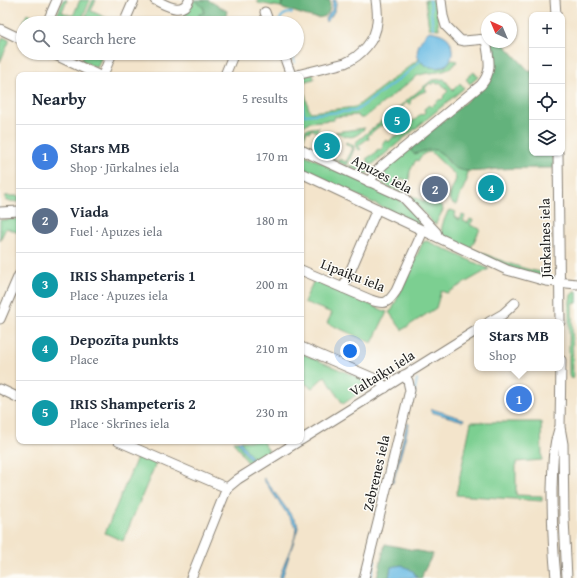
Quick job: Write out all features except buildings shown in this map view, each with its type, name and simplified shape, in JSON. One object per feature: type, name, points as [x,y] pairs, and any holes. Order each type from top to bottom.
[{"type":"street","points":[[50,16],[57,0]]},
{"type":"street","points":[[127,16],[134,0]]},
{"type":"street","points":[[155,0],[174,9],[179,9],[188,4],[189,0]]},
{"type":"street","points":[[304,73],[352,60],[362,52],[371,41],[376,29],[378,16],[376,0]]},
{"type":"street","points":[[441,0],[446,26],[460,40],[481,39]]},
{"type":"street","points":[[555,0],[556,12]]},
{"type":"street","points":[[0,29],[16,37]]},
{"type":"street","points":[[370,182],[376,172],[383,165],[481,84],[489,70],[487,48]]},
{"type":"street","points":[[66,60],[92,72]]},
{"type":"street","points":[[104,72],[109,60]]},
{"type":"street","points":[[226,72],[231,60]]},
{"type":"street","points":[[286,60],[290,72]]},
{"type":"street","name":"Apuzes iela","points":[[304,151],[403,197],[436,232],[438,237]]},
{"type":"street","name":"Jūrkalnes iela","points":[[558,156],[560,319]]},
{"type":"street","name":"Apuzes iela","points":[[304,174],[507,270],[546,281],[577,284]]},
{"type":"street","points":[[343,288],[377,209]]},
{"type":"street","points":[[0,212],[16,212]]},
{"type":"street","name":"Lipaiķu iela","points":[[304,271],[378,303],[385,303],[391,299],[396,291],[423,231]]},
{"type":"street","points":[[0,319],[16,282]]},
{"type":"street","points":[[494,319],[503,314],[515,303]]},
{"type":"street","name":"Valtaiķu iela","points":[[304,438],[474,332]]},
{"type":"street","points":[[304,348],[380,381],[385,388]]},
{"type":"street","points":[[561,371],[560,428],[563,444],[564,519],[567,578]]},
{"type":"street","name":"Zebrenes iela","points":[[364,578],[410,390],[408,381],[404,376]]},
{"type":"street","points":[[0,389],[16,397]]},
{"type":"street","points":[[556,578],[552,516],[553,465],[554,443],[560,428]]},
{"type":"street","points":[[125,444],[227,488],[191,578]]},
{"type":"street","name":"Valtaiķu iela","points":[[227,488],[238,479],[294,444]]},
{"type":"green space","points":[[63,0],[67,0],[62,12],[73,16],[57,15]]},
{"type":"green space","points":[[80,0],[90,0],[83,16],[73,16]]},
{"type":"green space","points":[[93,0],[96,0],[91,11],[102,16],[86,16]]},
{"type":"green space","points":[[194,0],[201,4],[205,11],[200,16],[188,16],[184,14],[192,6]]},
{"type":"green space","points":[[195,0],[208,0],[227,11],[226,16],[199,16],[199,14],[204,13],[204,8]]},
{"type":"green space","points":[[258,0],[283,0],[281,7],[258,3]]},
{"type":"green space","points":[[283,0],[330,0],[330,8],[324,17],[319,18],[307,16],[281,7]]},
{"type":"green space","points":[[425,0],[436,0],[439,29],[429,28]]},
{"type":"green space","points":[[3,37],[9,40],[9,42],[0,62],[0,45]]},
{"type":"green space","points":[[492,48],[508,48],[529,71],[529,156],[554,156],[554,168],[468,171],[455,168],[443,155],[435,150],[428,150],[414,154],[411,151],[413,146],[489,82],[492,77],[494,58]]},
{"type":"green space","points":[[419,59],[422,63],[441,68],[446,66],[452,60],[457,61],[453,66],[444,71],[417,76],[364,118],[360,118],[357,115],[334,117],[334,120],[309,122],[304,126],[304,90],[309,110],[311,112],[356,107]]},
{"type":"green space","points":[[82,60],[100,60],[97,68]]},
{"type":"green space","points":[[474,72],[478,77],[470,84],[466,79]]},
{"type":"green space","points":[[313,74],[314,79],[304,82],[304,76]]},
{"type":"green space","points":[[444,79],[453,90],[460,83],[464,88],[373,164],[370,164],[366,159],[377,152],[376,151],[378,149],[380,150],[383,147],[382,144],[386,140],[389,142],[394,136],[396,137],[402,130],[400,128],[409,120],[411,122],[421,114],[422,115],[425,112],[424,109],[429,105],[431,107],[440,99],[441,100],[448,91],[440,82],[437,84],[435,82],[432,85],[430,83],[425,88],[427,91],[414,97],[410,101],[410,105],[407,102],[397,111],[401,115],[397,118],[394,114],[383,123],[385,125],[384,126],[381,125],[368,136],[369,139],[358,146],[361,149],[359,150],[355,146],[356,142],[432,80]]},
{"type":"green space","points":[[319,127],[316,132],[312,129],[310,132],[307,131],[304,137],[306,129]]},
{"type":"green space","points":[[365,128],[357,135],[351,137],[335,132]]},
{"type":"green space","points":[[418,141],[420,152],[435,150],[442,154],[453,166],[467,171],[467,180],[456,205],[449,199],[456,179],[454,174],[431,152],[423,154],[418,161],[416,160],[410,171],[409,182],[402,178],[401,180],[396,178],[395,182],[405,187],[406,191],[404,193],[385,185],[380,180],[378,176],[379,173]]},
{"type":"green space","points":[[304,142],[312,148],[313,146],[316,148],[315,150],[320,152],[323,148],[327,150],[325,155],[331,158],[334,156],[334,159],[339,161],[340,159],[346,162],[353,148],[345,143],[346,142],[353,145],[354,149],[347,166],[304,146]]},
{"type":"green space","points":[[304,154],[398,198],[429,229],[304,170]]},
{"type":"green space","points":[[368,163],[371,168],[366,174],[349,167],[366,165]]},
{"type":"green space","points":[[5,196],[16,196],[16,202],[6,201]]},
{"type":"green space","points":[[412,196],[423,201],[428,200],[442,206],[443,210],[435,225],[410,198]]},
{"type":"green space","points":[[451,210],[456,212],[454,217],[460,220],[462,215],[465,216],[463,221],[468,223],[470,219],[473,220],[470,225],[480,229],[470,250],[443,236],[443,224],[448,211]]},
{"type":"green space","points":[[16,219],[16,232],[6,228],[0,240],[0,220]]},
{"type":"green space","points":[[427,241],[489,269],[447,293],[441,291],[436,308],[402,330],[389,312],[392,310],[423,242]]},
{"type":"green space","points":[[473,249],[520,267],[539,272],[546,272],[547,275],[530,274],[520,271],[472,251]]},
{"type":"green space","points":[[314,280],[387,312],[372,343],[327,323],[332,313],[304,302]]},
{"type":"green space","points":[[577,291],[577,303],[572,303],[573,379],[570,378],[569,375],[569,306],[571,295]]},
{"type":"green space","points":[[304,354],[366,381],[367,388],[343,404],[325,376],[312,388],[304,383]]},
{"type":"green space","points":[[471,422],[541,422],[542,460],[516,462],[516,495],[542,496],[542,501],[456,495]]},
{"type":"green space","points":[[235,444],[264,444],[269,451],[248,463]]},
{"type":"green space","points":[[138,455],[156,463],[123,541],[105,533]]},
{"type":"green space","points":[[385,544],[433,554],[422,578],[417,578],[413,571],[391,567],[389,578],[377,578]]},
{"type":"water","points":[[333,0],[336,0],[335,9],[326,22],[325,19],[332,10]]},
{"type":"water","points":[[429,31],[439,33],[448,38],[450,41],[452,56],[447,64],[439,67],[430,67],[422,62],[418,55],[419,44]]},
{"type":"water","points":[[432,409],[464,419],[463,421],[431,412]]},
{"type":"water","points":[[407,423],[409,424],[393,483],[392,482]]},
{"type":"water","points":[[239,444],[242,444],[253,459],[250,460]]},
{"type":"water","points":[[264,478],[297,523],[298,528],[282,578],[279,578],[295,537],[296,527],[263,479]]},
{"type":"water","points":[[402,565],[413,571],[417,578],[389,578],[391,567]]},
{"type":"waterway","points":[[430,0],[433,29]]},
{"type":"waterway","points":[[282,16],[292,13]]},
{"type":"waterway","points":[[304,115],[355,111],[407,73],[420,61]]},
{"type":"waterway","points":[[413,401],[417,379]]},
{"type":"waterway","points":[[371,578],[375,560]]},
{"type":"place","name":"IRIS Shampeteris 2","points":[[397,120]]},
{"type":"place","name":"IRIS Shampeteris 1","points":[[327,146]]},
{"type":"place","name":"Depozīta punkts","points":[[491,188]]},
{"type":"place","name":"Viada","points":[[435,189]]},
{"type":"place","name":"Stars MB","points":[[519,399]]}]
